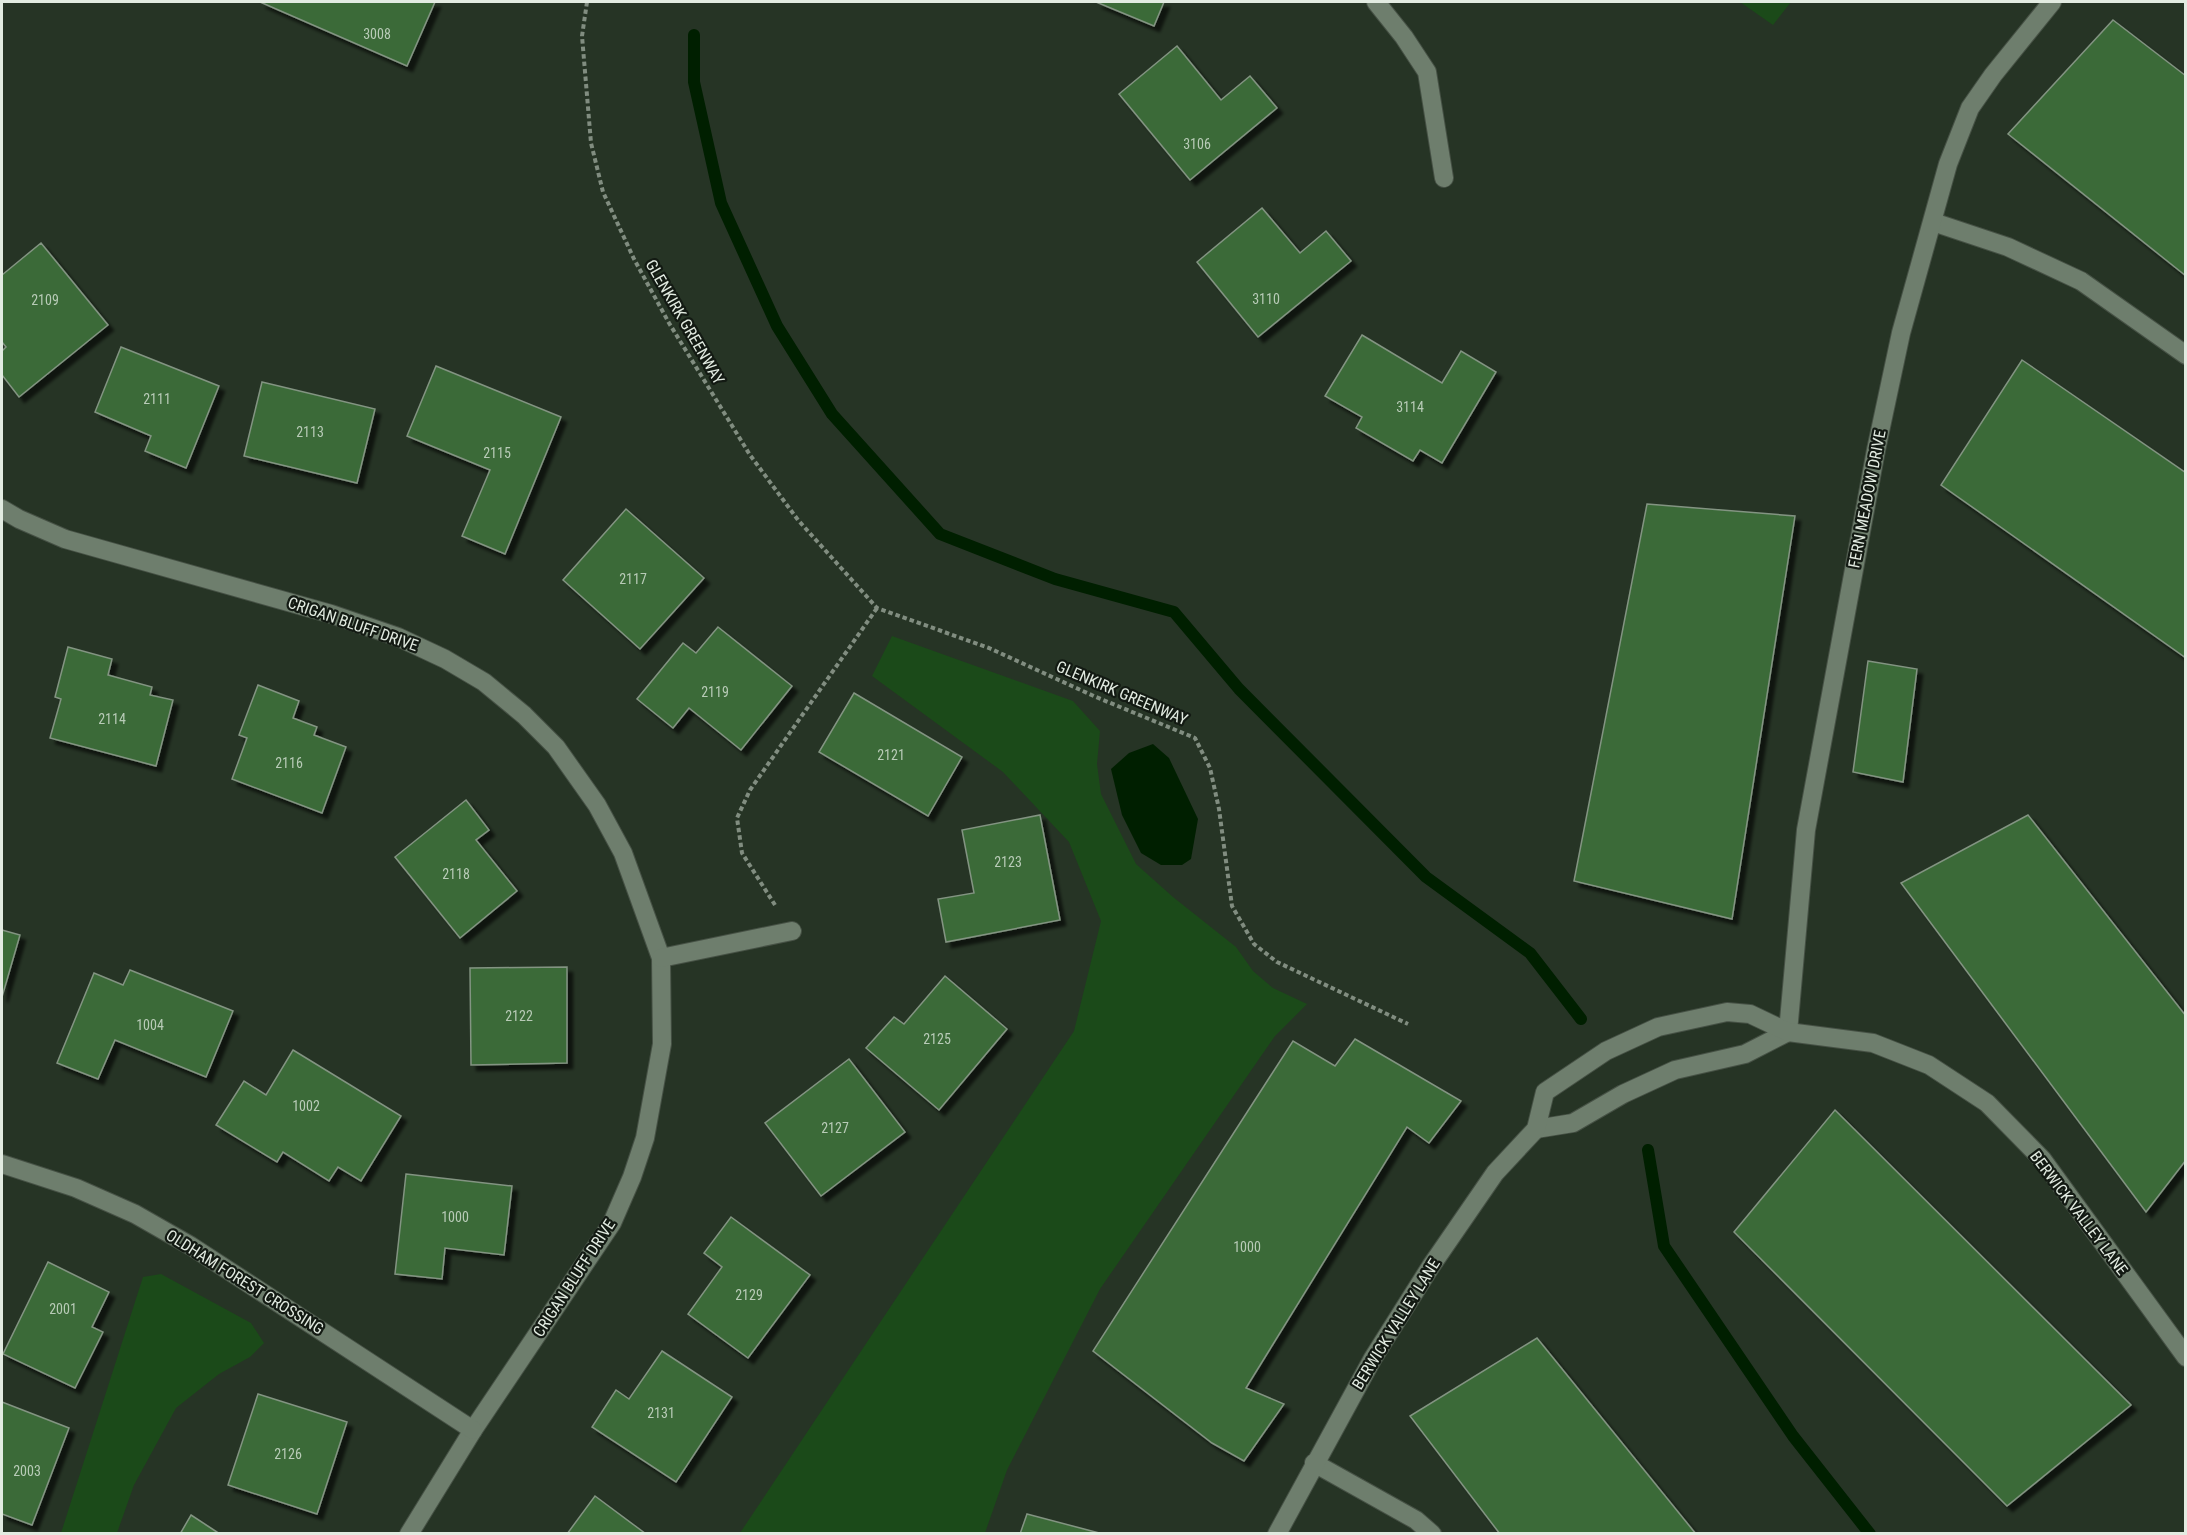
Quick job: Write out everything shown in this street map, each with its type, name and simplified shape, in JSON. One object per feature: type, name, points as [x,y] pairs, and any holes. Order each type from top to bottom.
[{"type":"street","points":[[1376,2],[1404,37],[1427,72],[1444,178]]},
{"type":"street","name":"FERN MEADOW DRIVE","points":[[1788,1032],[1806,830],[1876,450],[1901,333],[1948,165],[1970,108],[1993,75],[2052,2]]},
{"type":"street","points":[[1933,222],[2008,247],[2081,281],[2186,355]]},
{"type":"street","name":"CRIGAN BLUFF DRIVE","points":[[2,509],[64,539],[331,614],[398,637],[445,659],[484,682],[524,715],[556,747],[597,804],[623,853],[661,958],[662,1044],[647,1128],[632,1177],[612,1223],[473,1430],[409,1533]]},
{"type":"street","points":[[661,958],[792,931]]},
{"type":"street","name":"BERWICK VALLEY LANE","points":[[1277,1533],[1373,1358],[1431,1266],[1495,1173],[1536,1129],[1545,1092],[1606,1051],[1658,1027],[1727,1012],[1750,1014],[1788,1032],[1873,1042],[1929,1065],[1987,1103],[2042,1159],[2186,1357]]},
{"type":"street","points":[[1536,1129],[1573,1123],[1623,1094],[1676,1070],[1745,1054],[1788,1032]]},
{"type":"street","name":"OLDHAM FOREST CROSSING","points":[[2,1164],[75,1188],[135,1214],[191,1246],[473,1430]]},
{"type":"street","points":[[1314,1463],[1416,1520],[1432,1533]]},
{"type":"path","name":"GLENKIRK GREENWAY","points":[[587,2],[582,36],[591,143],[603,192],[634,259],[669,322],[750,455],[798,520],[877,608],[989,648],[1096,697],[1195,738],[1210,768],[1219,808],[1232,906],[1254,944],[1277,962],[1408,1024]]},
{"type":"path","points":[[792,931],[742,853],[737,818],[750,790],[877,608]]},
{"type":"shaded area","points":[[1740,2],[1791,2],[1773,25]]},
{"type":"shaded area","points":[[892,636],[1073,701],[1100,731],[1097,764],[1101,794],[1136,864],[1236,947],[1253,971],[1273,988],[1307,1004],[1275,1036],[1100,1289],[1007,1470],[985,1533],[740,1533],[1074,1031],[1101,921],[1069,842],[1003,772],[872,676]]},
{"type":"shaded area","points":[[1153,744],[1169,758],[1198,819],[1191,859],[1182,865],[1161,865],[1141,853],[1122,815],[1111,769],[1129,753]]},
{"type":"shaded area","points":[[161,1274],[251,1323],[264,1343],[250,1357],[219,1374],[176,1408],[134,1485],[117,1533],[61,1533],[143,1277]]},
{"type":"building","points":[[260,2],[435,2],[407,66]]},
{"type":"building","points":[[1096,2],[1164,2],[1154,26]]},
{"type":"building","points":[[2113,20],[2186,76],[2186,276],[2008,134]]},
{"type":"building","points":[[1177,46],[1221,100],[1250,76],[1277,108],[1190,180],[1119,94]]},
{"type":"building","points":[[1262,208],[1300,253],[1326,231],[1351,261],[1258,337],[1197,262]]},
{"type":"building","points":[[41,243],[108,325],[19,397],[2,375],[2,351],[6,347],[2,342],[2,275]]},
{"type":"building","points":[[1362,335],[1442,383],[1461,351],[1496,372],[1442,463],[1420,450],[1413,461],[1356,428],[1362,417],[1325,396]]},
{"type":"building","points":[[121,347],[219,386],[186,468],[145,451],[151,436],[95,412]]},
{"type":"building","points":[[2022,360],[2186,473],[2186,658],[1941,485]]},
{"type":"building","points":[[436,366],[561,417],[505,554],[462,536],[490,470],[407,436]]},
{"type":"building","points":[[262,382],[375,409],[357,483],[244,456]]},
{"type":"building","points":[[1647,504],[1795,516],[1732,919],[1574,881]]},
{"type":"building","points":[[626,509],[704,578],[640,649],[563,580]]},
{"type":"building","points":[[718,627],[792,686],[741,750],[689,708],[673,728],[637,699],[683,643],[696,653]]},
{"type":"building","points":[[68,647],[112,659],[108,675],[152,687],[150,695],[173,700],[156,766],[50,738],[61,699],[55,697]]},
{"type":"building","points":[[1868,661],[1917,669],[1903,782],[1853,772]]},
{"type":"building","points":[[258,685],[299,701],[293,718],[317,727],[314,735],[346,747],[322,813],[232,779],[247,738],[239,735]]},
{"type":"building","points":[[854,693],[962,757],[928,816],[819,752]]},
{"type":"building","points":[[466,800],[489,830],[476,840],[517,891],[460,938],[395,857]]},
{"type":"building","points":[[1040,815],[1060,920],[946,942],[938,899],[974,893],[962,830]]},
{"type":"building","points":[[2028,815],[2186,1016],[2186,1160],[2146,1212],[1901,883]]},
{"type":"building","points":[[2,930],[20,935],[2,997]]},
{"type":"building","points":[[567,967],[567,1063],[471,1065],[470,968]]},
{"type":"building","points":[[130,970],[233,1011],[206,1077],[115,1040],[98,1079],[57,1063],[94,973],[123,985]]},
{"type":"building","points":[[945,976],[1007,1029],[939,1110],[866,1048],[894,1017],[904,1024]]},
{"type":"building","points":[[1355,1039],[1461,1101],[1429,1143],[1407,1127],[1246,1388],[1284,1404],[1244,1461],[1212,1443],[1093,1351],[1293,1041],[1335,1066]]},
{"type":"building","points":[[293,1050],[401,1116],[361,1181],[338,1167],[329,1181],[283,1152],[277,1162],[216,1125],[244,1081],[266,1095]]},
{"type":"building","points":[[849,1059],[905,1132],[821,1196],[765,1123]]},
{"type":"building","points":[[1835,1110],[2131,1405],[2007,1506],[1734,1232]]},
{"type":"building","points":[[406,1174],[512,1186],[504,1255],[445,1248],[442,1279],[395,1274]]},
{"type":"building","points":[[731,1217],[810,1275],[748,1358],[688,1314],[722,1267],[704,1253]]},
{"type":"building","points":[[48,1262],[109,1292],[92,1327],[103,1332],[75,1388],[3,1354]]},
{"type":"building","points":[[1537,1338],[1696,1534],[1500,1534],[1410,1416]]},
{"type":"building","points":[[662,1351],[732,1397],[676,1482],[592,1427],[616,1390],[629,1399]]},
{"type":"building","points":[[258,1394],[347,1422],[317,1514],[228,1485]]},
{"type":"building","points":[[2,1402],[69,1428],[32,1525],[2,1514]]},
{"type":"building","points":[[595,1496],[646,1534],[567,1534]]},
{"type":"building","points":[[1027,1514],[1103,1534],[1020,1534]]},
{"type":"building","points":[[191,1515],[220,1534],[180,1534]]},
{"type":"waterway","points":[[694,35],[694,82],[721,203],[777,326],[832,414],[940,534],[1055,579],[1174,612],[1239,689],[1426,877],[1530,953],[1581,1019]]},
{"type":"waterway","points":[[1648,1150],[1664,1246],[1793,1436],[1870,1534]]}]
